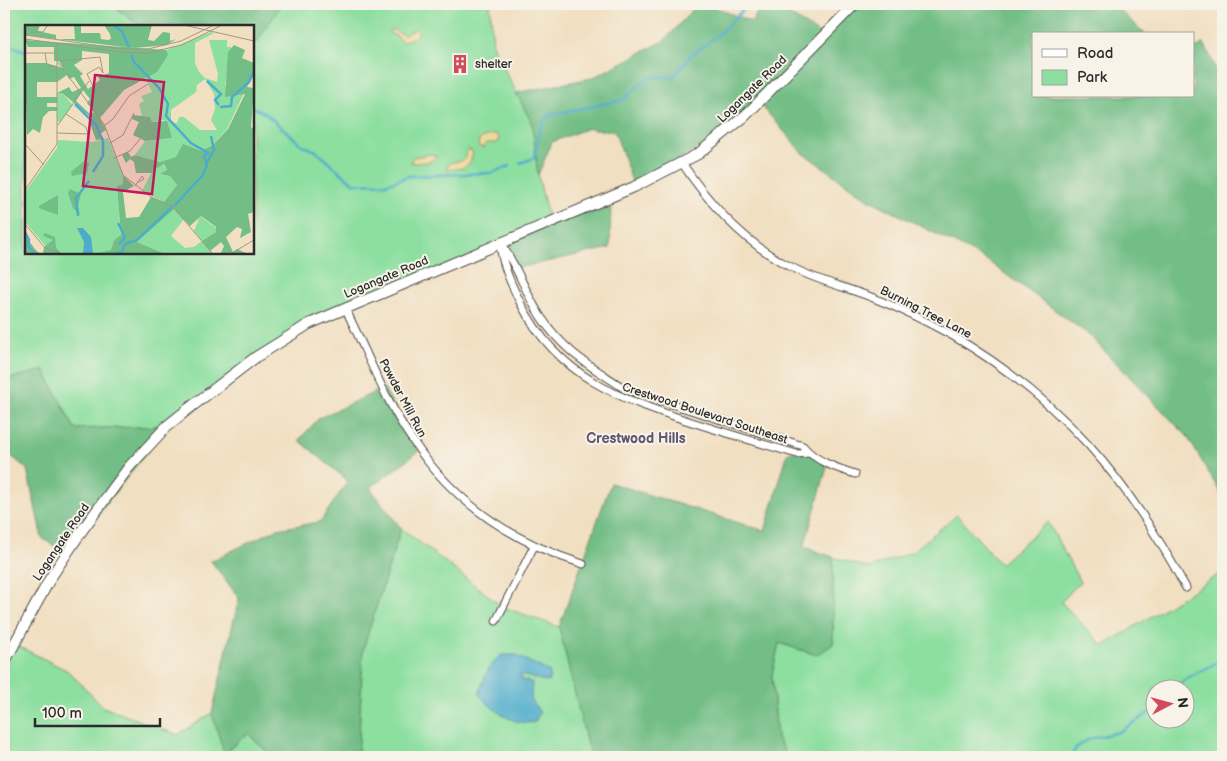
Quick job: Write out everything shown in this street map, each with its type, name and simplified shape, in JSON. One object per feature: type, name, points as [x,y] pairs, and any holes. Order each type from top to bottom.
[{"type":"street","name":"Logangate Road","points":[[4,663],[51,577],[83,529],[129,467],[167,426],[280,340],[345,308],[634,187],[698,154],[745,116],[855,4]]},
{"type":"street","name":"Burning Tree Lane","points":[[682,163],[721,215],[767,253],[798,271],[873,298],[952,336],[998,365],[1036,394],[1077,432],[1127,490],[1164,546],[1186,588]]},
{"type":"street","name":"Crestwood Boulevard Southeast","points":[[500,243],[512,258],[533,302],[551,330],[582,362],[625,389],[787,440],[803,446],[809,453],[835,467],[855,474]]},
{"type":"street","name":"Crestwood Boulevard Southeast","points":[[500,243],[502,262],[524,309],[549,344],[578,372],[611,393],[656,410],[797,454],[809,453]]},
{"type":"street","name":"Powder Mill Run","points":[[345,308],[398,417],[428,462],[451,488],[477,511],[517,538],[583,564]]},
{"type":"street","points":[[621,397],[625,389]]},
{"type":"street","points":[[496,620],[534,546]]},
{"type":"green space","points":[[4,4],[490,4],[493,47],[532,123],[538,175],[549,222],[309,324],[167,426],[75,429],[44,370],[4,380]]},
{"type":"green space","points":[[117,4],[281,5],[257,42],[254,43],[254,25],[139,25],[119,10]]},
{"type":"green space","points":[[698,4],[706,4],[752,22],[762,4],[782,4],[779,8],[823,36],[855,4],[1113,4],[1143,32],[1032,32],[1032,98],[1194,98],[1194,49],[1204,43],[1223,84],[1223,497],[1187,436],[1089,335],[985,259],[866,198],[803,153],[759,103],[733,127],[634,187],[615,132],[588,128],[552,142],[538,175],[532,123],[516,93],[592,78],[664,41]]},
{"type":"green space","points":[[611,197],[610,248],[517,268],[500,243]]},
{"type":"green space","points":[[44,370],[75,429],[167,426],[67,554],[42,538],[27,469],[4,450],[4,380]]},
{"type":"green space","points":[[384,388],[419,451],[370,488],[401,528],[363,649],[358,757],[273,757],[248,734],[224,753],[212,713],[239,598],[211,561],[277,529],[320,522],[348,481],[299,440],[319,418]]},
{"type":"green space","points":[[788,452],[809,453],[828,464],[804,547],[833,557],[833,644],[817,655],[779,643],[772,675],[777,738],[788,757],[590,757],[559,627],[611,483],[765,531]]},
{"type":"green space","points":[[957,515],[1000,564],[1048,522],[1080,582],[1061,602],[1103,646],[1223,572],[1223,757],[788,757],[777,738],[772,675],[779,643],[816,655],[833,644],[833,557],[869,568],[912,552]]},
{"type":"green space","points":[[401,528],[503,607],[559,627],[590,757],[358,757],[363,649]]},
{"type":"green space","points":[[14,644],[68,671],[103,707],[178,735],[212,713],[224,753],[248,734],[273,757],[4,757],[4,663]]},
{"type":"sand","points":[[391,29],[404,35],[415,29],[419,32],[415,37],[402,42],[397,36],[389,33]]},
{"type":"sand","points":[[496,134],[499,138],[498,143],[487,143],[483,148],[479,147],[478,142],[481,138]]},
{"type":"sand","points":[[468,149],[473,152],[470,163],[463,168],[446,170],[450,163],[464,160]]},
{"type":"sand","points":[[432,154],[437,157],[429,162],[412,163],[411,160],[414,157]]},
{"type":"water","points":[[501,655],[516,655],[550,672],[549,682],[520,675],[522,680],[532,682],[531,700],[540,712],[535,722],[527,723],[512,720],[491,706],[479,695],[487,673]]},
{"type":"waterway","points":[[520,163],[534,158],[540,129],[545,119],[550,115],[623,100],[649,77],[674,77],[690,56],[717,36],[749,4]]},
{"type":"waterway","points":[[4,44],[25,51]]},
{"type":"waterway","points":[[254,108],[265,113],[302,145],[316,151],[353,183],[386,184],[409,176],[491,173],[510,166]]},
{"type":"waterway","points":[[1188,678],[1223,659]]},
{"type":"waterway","points":[[1071,757],[1076,748],[1089,739],[1119,732],[1144,716]]},
{"type":"place","name":"shelter","points":[[460,64]]},
{"type":"district","name":"Crestwood Hills","points":[[636,438]]}]
